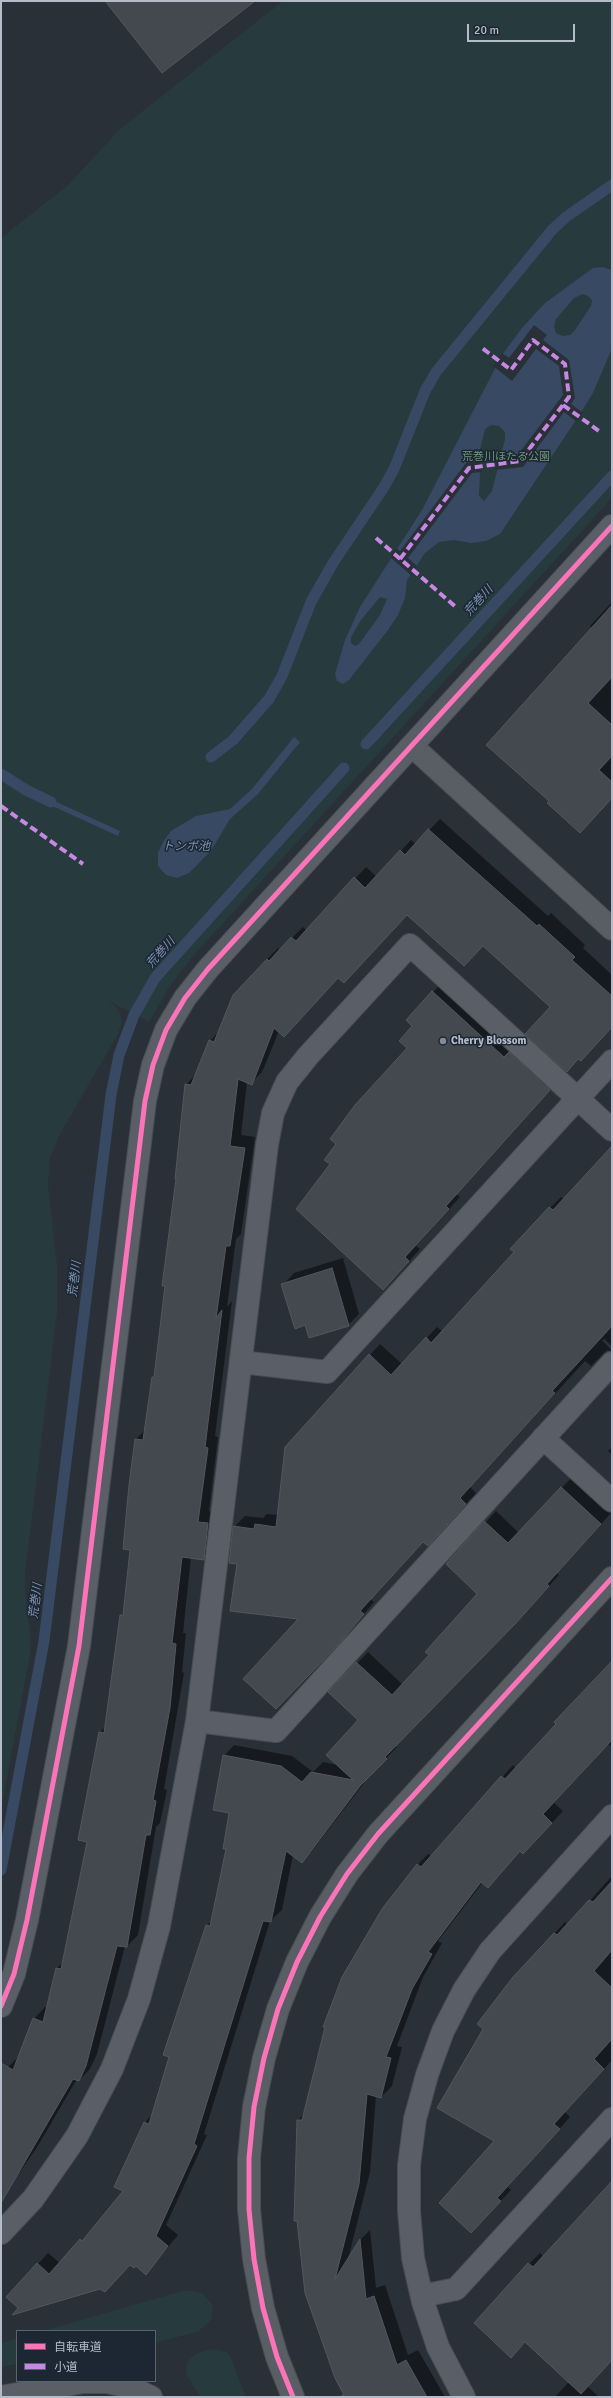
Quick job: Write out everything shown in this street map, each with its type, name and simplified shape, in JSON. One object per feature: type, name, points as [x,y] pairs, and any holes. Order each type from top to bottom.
[{"type":"street","points":[[1,2006],[14,1974],[27,1920],[79,1646],[145,1101],[153,1065],[166,1030],[184,998],[208,969],[612,526]]},
{"type":"street","points":[[412,746],[612,929]]},
{"type":"street","points":[[1,2233],[33,2199],[77,2136],[112,2070],[140,1999],[159,1926],[197,1721],[273,1112],[287,1082],[304,1061],[410,945],[612,1130]]},
{"type":"street","points":[[241,1362],[327,1372],[612,1061]]},
{"type":"street","points":[[197,1721],[276,1731],[612,1363]]},
{"type":"street","points":[[543,1438],[612,1501]]},
{"type":"street","points":[[293,2397],[277,2357],[263,2308],[254,2259],[249,2208],[250,2158],[254,2107],[264,2058],[281,2002],[297,1962],[320,1917],[347,1874],[378,1834],[612,1578]]},
{"type":"street","points":[[464,2397],[438,2346],[422,2296],[413,2258],[408,2212],[409,2165],[415,2119],[427,2075],[443,2031],[464,1990],[490,1951],[612,1816]]},
{"type":"street","points":[[422,2296],[456,2289],[612,2119]]},
{"type":"street","points":[[1,2397],[83,2382],[107,2382],[130,2387],[151,2397]]},
{"type":"green space","name":"荒巻川ほたる公園","points":[[283,1],[612,1],[612,498],[193,956],[169,987],[149,1022],[109,1001],[119,1010],[122,1022],[118,1034],[60,1134],[50,1158],[48,1185],[57,1265],[57,1313],[25,1573],[26,1605],[31,1639],[30,1655],[1,1809],[1,238],[67,186],[120,129]]},
{"type":"green space","points":[[186,2290],[202,2293],[213,2305],[211,2320],[199,2331],[156,2343],[156,2330],[46,2330]]},
{"type":"green space","points":[[16,2339],[16,2364],[1,2367],[1,2343]]},
{"type":"green space","points":[[213,2349],[227,2352],[231,2358],[246,2397],[201,2397],[187,2376],[186,2367],[190,2359],[198,2353]]},
{"type":"water","points":[[603,267],[612,270],[612,348],[593,393],[580,414],[500,534],[486,541],[471,543],[454,540],[439,542],[425,553],[407,580],[405,598],[398,615],[388,630],[349,680],[343,684],[337,681],[335,674],[345,640],[360,607],[422,510],[502,355],[522,328],[545,303],[593,268]],"holes":[[[583,294],[592,300],[591,306],[575,330],[570,335],[563,336],[556,333],[554,326],[556,319],[574,298]],[[491,425],[499,426],[505,432],[505,439],[492,491],[484,501],[479,496],[480,472],[477,462],[485,429]],[[380,597],[387,599],[380,615],[359,644],[355,646],[351,643],[351,637],[361,620]]]},
{"type":"water","name":"トンボ池","points":[[294,737],[300,742],[258,794],[230,819],[212,849],[201,861],[189,873],[177,878],[166,875],[158,866],[158,853],[163,842],[171,831],[196,816],[230,809],[252,789]]},
{"type":"water","points":[[39,794],[120,831],[118,836],[37,799]]},
{"type":"pier","points":[[534,325],[547,335],[543,340],[569,360],[575,398],[571,404],[583,413],[577,422],[564,412],[523,467],[495,470],[498,459],[517,456],[563,395],[559,366],[536,349],[512,381],[493,366],[502,353],[509,358]]},
{"type":"pier","points":[[479,461],[482,472],[472,473],[408,558],[417,566],[412,576],[390,557],[396,548],[400,551],[466,463]]},
{"type":"building","points":[[105,1],[255,1],[162,73]]},
{"type":"building","points":[[612,605],[612,677],[588,703],[612,725],[612,756],[599,770],[612,782],[612,798],[580,833],[547,803],[549,801],[486,745]]},
{"type":"building","points":[[428,829],[537,926],[539,924],[575,957],[572,960],[612,996],[612,1027],[581,1061],[578,1059],[567,1072],[525,1034],[550,1007],[483,946],[464,966],[407,915],[344,983],[338,978],[284,1037],[274,1028],[252,1085],[238,1079],[230,1146],[245,1148],[230,1246],[226,1246],[216,1318],[222,1310],[205,1447],[208,1448],[198,1522],[208,1523],[204,1560],[182,1557],[172,1643],[176,1644],[170,1708],[153,1800],[156,1801],[150,1835],[146,1835],[127,1947],[117,1946],[86,2066],[79,2081],[73,2079],[1,2203],[1,2063],[13,2070],[33,2018],[43,2022],[56,1968],[61,1969],[87,1842],[78,1840],[99,1732],[104,1733],[120,1615],[123,1615],[130,1550],[123,1549],[129,1485],[135,1439],[143,1440],[152,1377],[154,1377],[165,1286],[162,1286],[176,1179],[185,1084],[191,1085],[209,1040],[214,1042],[233,995],[267,959],[269,961],[291,937],[296,941],[354,877],[365,888],[400,850],[405,855]]},
{"type":"building","points":[[432,991],[504,1057],[509,1052],[550,1090],[446,1206],[449,1209],[405,1257],[409,1261],[383,1290],[296,1209],[330,1164],[324,1160],[336,1144],[330,1139],[355,1105],[407,1048],[399,1041],[412,1026],[406,1020]]},
{"type":"building","points":[[612,1146],[612,1326],[552,1391],[555,1393],[460,1498],[466,1504],[428,1546],[423,1542],[360,1611],[364,1614],[338,1645],[276,1709],[243,1679],[298,1619],[230,1611],[237,1564],[229,1563],[233,1526],[254,1529],[255,1524],[276,1527],[285,1447],[369,1354],[391,1375],[426,1337],[431,1343],[514,1252],[510,1249],[549,1207],[553,1210]]},
{"type":"building","points":[[332,1268],[349,1326],[309,1338],[305,1325],[295,1329],[281,1284]]},
{"type":"building","points":[[561,1487],[601,1524],[547,1584],[549,1586],[517,1622],[385,1757],[387,1759],[360,1786],[302,1863],[286,1851],[271,1922],[263,1921],[194,2144],[197,2146],[156,2236],[168,2246],[146,2275],[136,2266],[134,2268],[130,2265],[105,2292],[100,2289],[12,2315],[18,2308],[6,2297],[37,2263],[49,2274],[80,2239],[82,2241],[123,2191],[114,2187],[144,2122],[149,2124],[169,2057],[163,2055],[206,1925],[210,1926],[226,1849],[223,1849],[229,1813],[213,1810],[223,1755],[281,1766],[302,1782],[311,1772],[353,1780],[326,1755],[358,1720],[328,1692],[356,1662],[392,1695],[429,1655],[425,1652],[477,1594],[446,1564],[484,1521],[508,1543]]},
{"type":"building","points":[[612,1661],[612,1740],[543,1814],[552,1823],[523,1854],[520,1851],[488,1888],[481,1882],[428,1952],[432,1954],[412,1989],[386,2057],[391,2058],[381,2098],[367,2094],[359,2184],[335,2279],[360,2239],[366,2299],[374,2296],[397,2365],[406,2360],[427,2397],[339,2397],[344,2395],[335,2378],[305,2293],[297,2221],[294,2221],[297,2120],[302,2120],[325,2027],[323,2027],[342,1977],[382,1909],[417,1864],[421,1867],[501,1776],[505,1779],[556,1724],[554,1722]]},
{"type":"building","points":[[612,1881],[612,1950],[594,1971],[612,1988],[612,2039],[594,2059],[604,2069],[554,2124],[560,2129],[497,2198],[501,2201],[471,2233],[439,2203],[494,2141],[437,2108],[483,2029],[477,2024],[513,1977],[554,1933],[557,1935],[589,1900],[593,1902]]},
{"type":"building","points":[[612,2181],[612,2360],[581,2394],[525,2342],[511,2358],[474,2323],[528,2263],[533,2267]]},
{"type":"waterway","points":[[211,757],[233,740],[269,699],[282,676],[311,602],[333,563],[384,487],[394,469],[425,391],[436,372],[552,230],[566,217],[612,185]]},
{"type":"waterway","name":"荒巻川","points":[[366,744],[612,476]]},
{"type":"waterway","name":"荒巻川","points":[[1,1870],[44,1641],[111,1095],[119,1055],[134,1015],[155,978],[344,768]]},
{"type":"waterway","points":[[1,774],[26,790],[51,802]]},
{"type":"marked path","points":[[400,559],[469,468],[520,461],[569,397],[565,364],[533,340],[511,370],[482,348]]},
{"type":"marked path","points":[[563,405],[599,431]]},
{"type":"marked path","points":[[376,538],[457,608]]},
{"type":"marked path","points":[[1,806],[83,864]]},
{"type":"cycle path","points":[[1,2006],[14,1974],[27,1920],[79,1646],[145,1101],[153,1065],[166,1030],[185,998],[208,969],[612,526]]},
{"type":"cycle path","points":[[293,2397],[277,2357],[263,2308],[254,2259],[249,2209],[249,2158],[254,2107],[264,2058],[278,2009],[297,1962],[320,1917],[347,1874],[378,1834],[612,1578]]},
{"type":"place","name":"Cherry Blossom","points":[[443,1041]]}]
